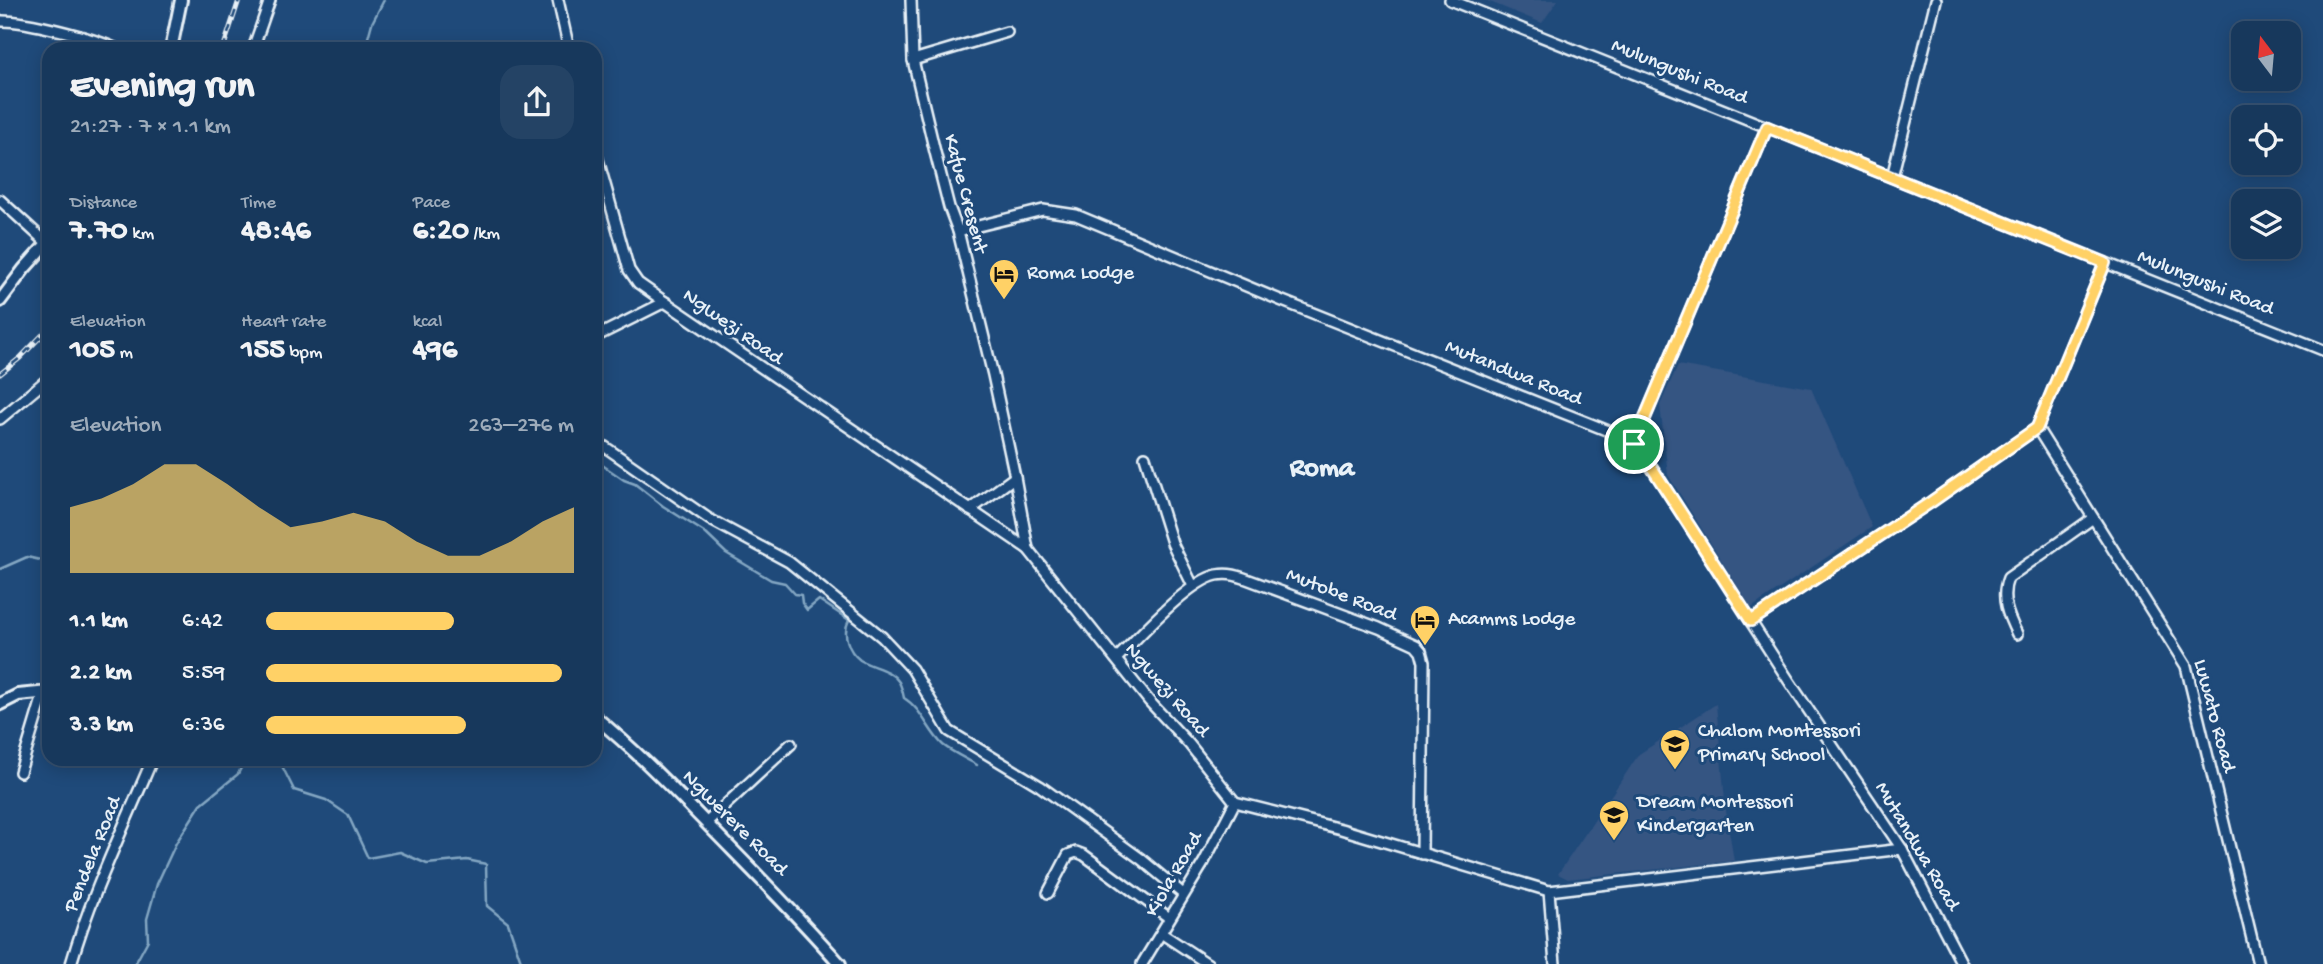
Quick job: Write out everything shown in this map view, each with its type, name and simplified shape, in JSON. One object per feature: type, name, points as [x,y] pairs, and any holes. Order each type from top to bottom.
[{"type":"street","points":[[172,42],[181,0]]},
{"type":"street","points":[[255,42],[270,0]]},
{"type":"street","points":[[558,0],[567,42]]},
{"type":"street","name":"Kafue Cresent","points":[[911,0],[914,60],[941,176],[958,230],[1015,477],[1028,549]]},
{"type":"street","name":"Mulungushi Road","points":[[1450,0],[2323,350]]},
{"type":"street","points":[[1892,177],[1936,0]]},
{"type":"street","points":[[0,21],[100,42]]},
{"type":"street","points":[[914,60],[1007,32]]},
{"type":"street","points":[[1634,444],[1767,127]]},
{"type":"street","name":"Ngwezi Road","points":[[602,174],[629,270],[638,282],[1028,549],[1149,701],[1189,744],[1235,802]]},
{"type":"street","points":[[0,200],[42,237]]},
{"type":"street","name":"Mutandwa Road","points":[[958,230],[1043,211],[1076,215],[1280,300],[1616,434],[1634,444],[1902,849],[1962,964]]},
{"type":"street","points":[[0,301],[42,249]]},
{"type":"street","points":[[1751,621],[2037,428],[2105,263]]},
{"type":"street","points":[[602,334],[665,303]]},
{"type":"street","points":[[0,419],[42,387]]},
{"type":"street","name":"Luwato Road","points":[[2037,428],[2186,666],[2258,964]]},
{"type":"street","points":[[602,445],[709,519],[789,562],[882,637],[912,669],[949,731],[1040,786],[1141,859],[1182,894]]},
{"type":"street","points":[[1145,457],[1172,543],[1193,586]]},
{"type":"street","points":[[970,510],[1015,477]]},
{"type":"street","points":[[2017,634],[2004,598],[2008,578],[2093,519]]},
{"type":"street","name":"Mutobe Road","points":[[1116,659],[1193,586],[1217,575],[1232,574],[1379,628],[1416,645],[1424,662],[1422,855]]},
{"type":"street","points":[[0,704],[18,695],[42,692]]},
{"type":"street","points":[[20,772],[42,704]]},
{"type":"street","name":"Ngwerere Road","points":[[602,723],[625,742],[800,918],[840,964]]},
{"type":"street","points":[[706,823],[791,744]]},
{"type":"street","name":"Pendela Road","points":[[71,964],[105,870],[149,766]]},
{"type":"street","points":[[1235,802],[1341,829],[1549,891],[1902,849]]},
{"type":"street","name":"Kiola Road","points":[[1142,964],[1203,862],[1235,802]]},
{"type":"street","points":[[1048,893],[1068,855],[1076,852],[1092,860],[1168,917]]},
{"type":"street","points":[[1549,891],[1555,964]]},
{"type":"street","points":[[1161,933],[1208,964]]},
{"type":"shaded area","points":[[1485,0],[1558,0],[1542,23]]},
{"type":"shaded area","points":[[1678,365],[1811,388],[1872,527],[1751,608],[1668,475],[1660,405]]},
{"type":"shaded area","name":"Chalom Montessori Primary School","points":[[1716,704],[1726,811],[1734,861],[1568,879],[1558,874],[1639,754]]},
{"type":"waterway","points":[[367,42],[372,23],[384,0]]},
{"type":"waterway","points":[[602,465],[635,484],[704,532],[726,553],[771,580],[785,583],[795,594],[801,595],[807,610],[819,600],[849,620],[846,636],[849,647],[856,656],[895,677],[904,698],[916,708],[943,745],[977,765]]},
{"type":"waterway","points":[[0,569],[27,557],[42,560]]},
{"type":"waterway","points":[[135,964],[148,940],[147,919],[157,884],[176,843],[201,804],[238,774],[242,766]]},
{"type":"waterway","points":[[282,766],[294,790],[326,800],[348,815],[368,858],[400,852],[427,864],[467,860],[486,864],[487,906],[508,923],[522,964]]},
{"type":"railway","points":[[225,42],[239,0]]},
{"type":"railway","points":[[0,374],[42,335]]},
{"type":"place","name":"Roma Lodge","points":[[1004,301]]},
{"type":"place","name":"Acamms Lodge","points":[[1425,647]]},
{"type":"place","name":"Chalom Montessori Primary School","points":[[1675,771]]},
{"type":"place","name":"Dream Montessori Kindergarten","points":[[1614,842]]},
{"type":"district","name":"Roma","points":[[1322,469]]},
{"type":"route","points":[[1767,127],[2105,263],[2037,428],[1751,621],[1642,452],[1634,444],[1767,127]]}]
